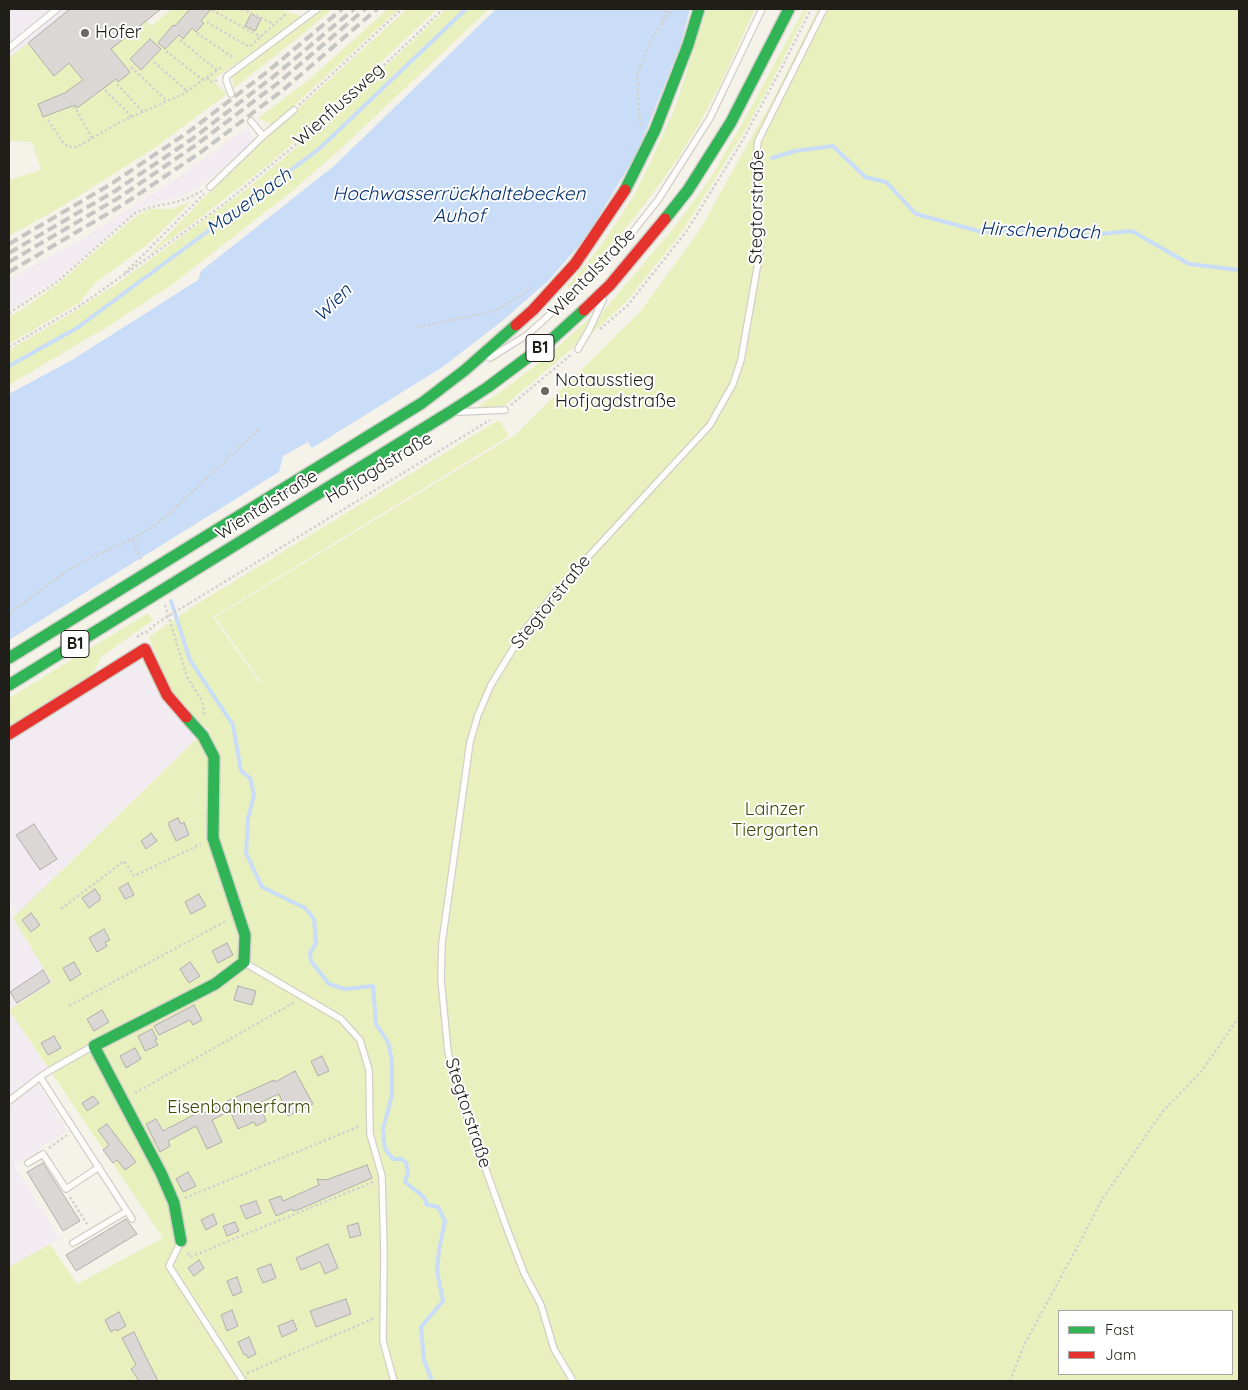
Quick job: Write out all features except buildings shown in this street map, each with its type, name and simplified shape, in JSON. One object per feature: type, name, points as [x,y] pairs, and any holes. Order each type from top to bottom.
[{"type":"main road","name":"Wientalstraße","points":[[9,658],[422,403],[505,336],[555,288],[595,236],[625,190],[655,130],[688,45],[699,9]]},
{"type":"main road","name":"Wientalstraße","points":[[9,685],[450,412],[488,387],[551,340],[610,285],[669,216],[711,156],[731,122],[790,9]]},
{"type":"main road","points":[[9,734],[145,649],[168,695],[203,736],[214,757],[213,838],[245,935],[244,962],[215,984],[94,1046],[161,1174],[174,1203],[180,1241]]},
{"type":"lane","points":[[9,48],[57,9]]},
{"type":"lane","points":[[231,94],[226,80],[227,76],[318,9]]},
{"type":"lane","points":[[422,403],[527,334],[557,308],[631,234],[658,200],[710,118],[762,9]]},
{"type":"lane","name":"Stegtorstraße","points":[[573,1381],[554,1349],[541,1304],[524,1273],[506,1226],[457,1089],[448,1052],[441,980],[442,943],[470,742],[478,715],[491,685],[524,631],[553,594],[710,425],[733,384],[741,360],[760,251],[755,166],[758,141],[824,9]]},
{"type":"lane","points":[[210,187],[263,136],[294,110]]},
{"type":"lane","points":[[251,121],[263,136]]},
{"type":"lane","points":[[578,349],[610,285]]},
{"type":"lane","points":[[450,412],[505,410]]},
{"type":"lane","points":[[244,962],[341,1019],[360,1040],[369,1070],[370,1134],[382,1178],[384,1254],[383,1341],[394,1381]]},
{"type":"lane","points":[[9,1101],[49,1070],[94,1046]]},
{"type":"lane","points":[[40,1077],[132,1219]]},
{"type":"lane","points":[[28,1164],[43,1154],[66,1189],[99,1168]]},
{"type":"lane","points":[[73,1242],[127,1211]]},
{"type":"lane","points":[[180,1241],[169,1266],[242,1378]]},
{"type":"path","points":[[242,9],[275,24]]},
{"type":"path","points":[[294,110],[402,9]]},
{"type":"path","name":"Wienflussweg","points":[[9,347],[81,305],[224,204],[335,112],[442,9]]},
{"type":"path","points":[[660,28],[667,9]]},
{"type":"path","points":[[640,128],[637,76],[651,39],[672,9]]},
{"type":"path","points":[[212,10],[261,37]]},
{"type":"path","points":[[48,120],[68,147],[77,147],[132,117],[187,91],[249,47],[286,14]]},
{"type":"path","points":[[207,22],[249,47]]},
{"type":"path","points":[[197,33],[234,58]]},
{"type":"path","points":[[180,40],[217,70]]},
{"type":"path","points":[[166,51],[203,80]]},
{"type":"path","points":[[154,62],[187,91]]},
{"type":"path","points":[[131,67],[167,101]]},
{"type":"path","points":[[117,84],[142,112]]},
{"type":"path","points":[[105,90],[132,117]]},
{"type":"path","points":[[67,98],[77,111],[92,138]]},
{"type":"path","points":[[118,279],[210,187]]},
{"type":"path","points":[[9,313],[57,282],[135,213],[188,198],[210,187]]},
{"type":"path","points":[[418,327],[494,311],[525,293],[537,283]]},
{"type":"path","name":"Hofjagdstraße","points":[[158,624],[505,410],[578,349]]},
{"type":"path","points":[[9,614],[68,570],[132,539],[158,524],[260,428]]},
{"type":"path","points":[[132,539],[141,560]]},
{"type":"path","points":[[165,605],[187,677],[202,701]]},
{"type":"path","points":[[61,909],[124,861],[134,876],[213,838]]},
{"type":"path","points":[[69,1006],[238,915]]},
{"type":"path","points":[[123,1100],[303,997]]},
{"type":"path","points":[[1010,1381],[1025,1343],[1101,1200],[1163,1111],[1201,1072],[1239,1017]]},
{"type":"path","points":[[174,1203],[370,1123]]},
{"type":"path","points":[[43,1154],[45,1150],[65,1137]]},
{"type":"path","points":[[180,1241],[190,1256],[382,1178]]},
{"type":"path","points":[[66,1189],[86,1222]]},
{"type":"path","points":[[242,1378],[384,1314]]},
{"type":"shaded area","name":"Hofer","points":[[9,9],[161,9],[79,75],[54,76],[28,43],[9,58]]},
{"type":"shaded area","points":[[249,126],[253,142],[230,163],[193,191],[181,197],[150,204],[137,210],[56,280],[9,310],[9,279],[82,239],[176,179]]},
{"type":"shaded area","points":[[139,660],[165,706],[191,731],[194,741],[18,915],[9,899],[9,740]]},
{"type":"shaded area","points":[[9,910],[53,982],[9,1010]]},
{"type":"shaded area","points":[[9,1010],[47,1068],[34,1077],[67,1131],[14,1165],[59,1239],[9,1267]]},
{"type":"green space","points":[[172,9],[279,9],[303,17],[214,79],[215,83],[227,94],[153,149],[61,207],[9,236],[9,180],[41,170],[32,142],[9,141],[9,58],[28,43],[55,76],[69,63],[146,20],[151,26]]},
{"type":"green space","points":[[322,9],[332,9],[234,88],[232,76]]},
{"type":"green space","points":[[388,9],[399,9],[273,125],[258,118],[306,82]]},
{"type":"green space","points":[[407,9],[437,9],[322,118],[270,163],[196,221],[148,255],[234,167]]},
{"type":"green space","points":[[446,9],[489,9],[345,145],[291,192],[173,284],[107,327],[9,385],[9,350],[118,283],[244,191],[303,142]]},
{"type":"green space","points":[[707,9],[755,9],[723,79],[701,121],[677,160],[626,228],[569,289],[567,286],[596,252],[638,188],[675,108]]},
{"type":"green space","points":[[804,9],[808,9],[771,83],[745,130],[682,232],[625,303],[587,338],[605,309],[673,229],[710,179]]},
{"type":"green space","name":"Lainzer Tiergarten","points":[[818,9],[1239,9],[1239,1381],[9,1381],[9,1267],[50,1244],[77,1284],[163,1238],[9,1010],[52,982],[13,918],[194,741],[210,730],[198,722],[170,689],[149,637],[194,606],[499,420],[509,436],[213,617],[259,682],[215,617],[515,435],[640,312],[699,231],[772,101]]},
{"type":"green space","points":[[192,201],[147,245],[96,282],[79,303],[9,344],[9,317],[60,282],[136,216],[151,209],[172,209]]},
{"type":"green space","points":[[592,316],[575,346],[504,406],[476,408],[544,359]]},
{"type":"green space","points":[[148,613],[153,620],[101,657],[89,681],[9,727],[9,698]]},
{"type":"water","name":"Hochwasserrückhaltebecken Auhof","points":[[496,9],[690,9],[681,44],[637,153],[586,237],[548,281],[501,322],[441,368],[312,448],[308,442],[283,456],[279,472],[9,640],[9,394],[72,360],[198,280],[201,271],[334,166]]},
{"type":"waterway","name":"Mauerbach","points":[[9,366],[77,328],[319,149],[466,9]]},
{"type":"waterway","name":"Hirschenbach","points":[[772,158],[795,151],[833,146],[865,177],[886,182],[916,214],[982,232],[1057,228],[1076,236],[1132,231],[1189,264],[1239,270]]},
{"type":"waterway","points":[[171,601],[190,660],[233,725],[241,771],[250,778],[254,795],[248,818],[246,853],[262,887],[305,908],[314,919],[316,943],[310,953],[311,961],[329,984],[345,989],[373,986],[376,1024],[388,1042],[392,1061],[392,1095],[383,1129],[385,1149],[393,1159],[402,1159],[406,1163],[408,1172],[405,1182],[424,1197],[427,1205],[438,1207],[445,1221],[437,1271],[443,1301],[421,1327],[424,1360],[432,1381]]},
{"type":"railway","points":[[9,244],[111,184],[187,133],[267,72],[342,9]]},
{"type":"railway","points":[[9,253],[115,191],[192,139],[273,77],[354,9]]},
{"type":"railway","points":[[9,262],[120,197],[196,145],[278,83],[365,9]]},
{"type":"railway","points":[[9,272],[124,204],[201,152],[283,90],[377,9]]},
{"type":"traffic: fast","points":[[625,190],[655,130],[688,45],[699,9]]},
{"type":"traffic: fast","points":[[665,219],[688,190],[731,122],[789,9]]},
{"type":"traffic: fast","points":[[9,685],[450,412],[488,387],[551,340],[584,310]]},
{"type":"traffic: fast","points":[[9,658],[422,403],[465,370],[516,325]]},
{"type":"traffic: fast","points":[[181,1241],[174,1203],[161,1173],[94,1046],[215,984],[244,962],[245,935],[213,838],[214,757],[203,736],[186,717]]},
{"type":"traffic: jam","points":[[516,325],[533,310],[575,264],[625,190]]},
{"type":"traffic: jam","points":[[584,310],[610,285],[665,219]]},
{"type":"traffic: jam","points":[[9,734],[145,649],[167,695],[186,717]]},
{"type":"place","name":"Hofer","points":[[85,33]]},
{"type":"place","name":"Notausstieg Hofjagdstraße","points":[[545,391]]},
{"type":"water label","name":"Wien","points":[[333,303]]},
{"type":"park label","name":"Eisenbahnerfarm","points":[[239,1108]]}]
